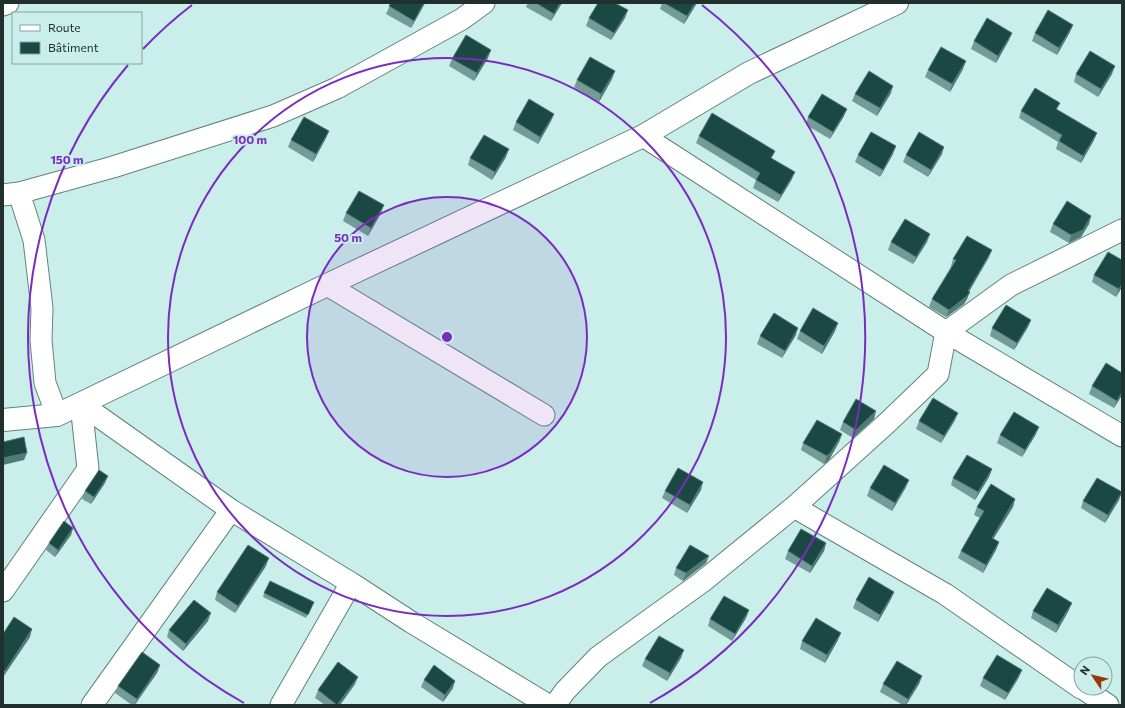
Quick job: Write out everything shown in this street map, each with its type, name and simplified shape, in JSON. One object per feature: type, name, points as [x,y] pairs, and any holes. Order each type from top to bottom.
[{"type":"street","points":[[3,5],[8,3]]},
{"type":"street","points":[[57,415],[45,383],[41,340],[42,308],[34,240],[11,194],[114,167],[273,116],[337,88],[455,23],[484,3]]},
{"type":"street","points":[[3,420],[57,415],[81,404],[327,285],[643,136],[749,72],[887,5]]},
{"type":"street","points":[[643,136],[946,332],[1122,436]]},
{"type":"street","points":[[555,705],[565,691],[598,657],[702,582],[794,507],[887,423],[938,374],[946,332],[1011,285],[1122,230]]},
{"type":"street","points":[[327,285],[544,415]]},
{"type":"street","points":[[81,404],[231,510],[548,705]]},
{"type":"street","points":[[3,591],[88,469],[81,404]]},
{"type":"street","points":[[794,507],[945,594],[1073,682]]},
{"type":"street","points":[[92,705],[231,510]]},
{"type":"street","points":[[281,705],[351,583]]},
{"type":"street","points":[[1094,696],[1108,705]]},
{"type":"building","points":[[391,3],[424,3],[414,21],[389,6]]},
{"type":"building","points":[[536,3],[560,3],[554,14]]},
{"type":"building","points":[[598,3],[615,3],[628,10],[614,33],[589,18]]},
{"type":"building","points":[[664,3],[695,3],[687,16]]},
{"type":"building","points":[[1048,10],[1073,25],[1059,48],[1035,33]]},
{"type":"building","points":[[987,18],[1012,33],[998,56],[974,41]]},
{"type":"building","points":[[466,35],[491,50],[477,73],[452,59]]},
{"type":"building","points":[[941,47],[966,61],[952,84],[928,70]]},
{"type":"building","points":[[1090,51],[1115,66],[1101,89],[1076,74]]},
{"type":"building","points":[[590,57],[615,71],[601,94],[577,80]]},
{"type":"building","points":[[869,71],[893,86],[880,108],[855,94]]},
{"type":"building","points":[[1035,88],[1060,103],[1056,109],[1097,133],[1083,156],[1059,141],[1062,135],[1021,111]]},
{"type":"building","points":[[822,94],[847,109],[833,132],[808,117]]},
{"type":"building","points":[[529,99],[554,114],[540,137],[516,122]]},
{"type":"building","points":[[712,113],[775,151],[771,158],[795,172],[781,195],[756,180],[760,173],[699,136]]},
{"type":"building","points":[[304,117],[329,131],[316,154],[291,140]]},
{"type":"building","points":[[871,132],[896,146],[883,170],[858,155]]},
{"type":"building","points":[[919,132],[944,147],[931,170],[906,155]]},
{"type":"building","points":[[484,135],[509,149],[495,172],[470,158]]},
{"type":"building","points":[[359,191],[384,205],[371,228],[346,213]]},
{"type":"building","points":[[1067,201],[1091,216],[1083,230],[1071,235],[1053,224]]},
{"type":"building","points":[[905,219],[930,234],[916,257],[891,242]]},
{"type":"building","points":[[967,236],[992,250],[968,291],[970,292],[949,310],[932,299],[956,260],[953,259]]},
{"type":"building","points":[[1108,252],[1122,260],[1122,284],[1119,289],[1094,275]]},
{"type":"building","points":[[1006,305],[1031,320],[1017,343],[992,328]]},
{"type":"building","points":[[813,308],[838,323],[824,346],[800,331]]},
{"type":"building","points":[[774,313],[798,328],[785,351],[760,336]]},
{"type":"building","points":[[1106,363],[1122,373],[1122,392],[1117,401],[1092,386]]},
{"type":"building","points":[[933,398],[958,413],[944,436],[919,421]]},
{"type":"building","points":[[856,399],[876,411],[856,430],[843,422]]},
{"type":"building","points":[[1014,412],[1039,427],[1025,450],[1000,435]]},
{"type":"building","points":[[817,420],[842,434],[827,456],[803,443]]},
{"type":"building","points":[[24,437],[27,453],[3,458],[3,442]]},
{"type":"building","points":[[967,455],[992,469],[978,492],[953,478]]},
{"type":"building","points":[[884,465],[909,480],[895,503],[870,488]]},
{"type":"building","points":[[678,468],[703,482],[690,505],[665,491]]},
{"type":"building","points":[[99,470],[108,476],[94,497],[85,491]]},
{"type":"building","points":[[1097,478],[1122,492],[1108,515],[1083,501]]},
{"type":"building","points":[[991,484],[1015,499],[992,538],[999,542],[986,565],[961,551],[984,511],[977,507]]},
{"type":"building","points":[[64,521],[73,528],[58,550],[49,543]]},
{"type":"building","points":[[801,529],[826,543],[812,566],[788,551]]},
{"type":"building","points":[[248,545],[269,558],[238,606],[217,592]]},
{"type":"building","points":[[690,545],[709,556],[686,573],[676,568]]},
{"type":"building","points":[[869,577],[894,592],[880,615],[856,600]]},
{"type":"building","points":[[270,581],[314,602],[308,615],[264,593]]},
{"type":"building","points":[[1047,588],[1072,603],[1058,625],[1033,611]]},
{"type":"building","points":[[724,596],[749,610],[735,634],[710,619]]},
{"type":"building","points":[[194,600],[211,613],[186,644],[169,630]]},
{"type":"building","points":[[14,617],[32,629],[5,671],[3,669],[3,634]]},
{"type":"building","points":[[816,618],[841,633],[827,655],[802,641]]},
{"type":"building","points":[[659,636],[684,650],[670,673],[645,659]]},
{"type":"building","points":[[142,652],[160,665],[137,699],[118,686]]},
{"type":"building","points":[[997,655],[1022,670],[1008,693],[983,678]]},
{"type":"building","points":[[897,661],[922,676],[908,699],[883,684]]},
{"type":"building","points":[[338,662],[358,677],[337,705],[318,690]]},
{"type":"building","points":[[434,665],[455,681],[445,695],[424,680]]}]
